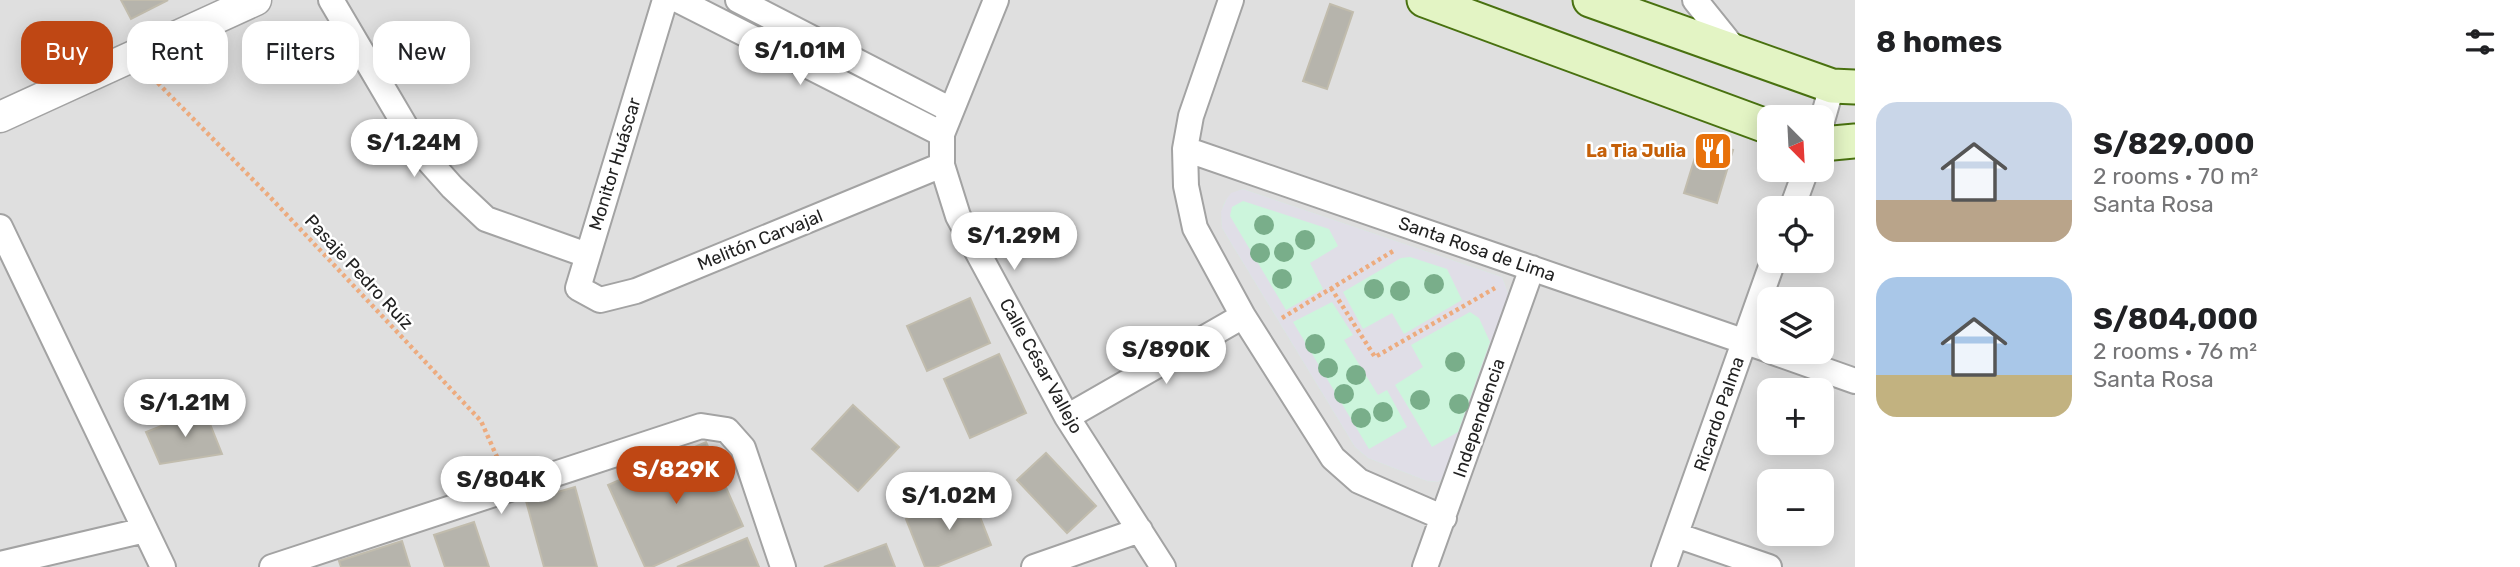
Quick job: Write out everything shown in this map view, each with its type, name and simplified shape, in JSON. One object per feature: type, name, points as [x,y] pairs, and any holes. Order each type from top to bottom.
[{"type":"main road","points":[[1424,0],[1757,123]]},
{"type":"main road","points":[[1590,0],[1843,86]]},
{"type":"main road","points":[[1834,144],[1855,141]]},
{"type":"street","points":[[0,117],[256,0]]},
{"type":"street","points":[[331,0],[420,152],[452,187],[486,219],[587,255]]},
{"type":"street","name":"Monitor Huáscar","points":[[578,288],[665,0]]},
{"type":"street","points":[[678,0],[942,134]]},
{"type":"street","points":[[738,0],[951,110]]},
{"type":"street","name":"Calle César Vallejo","points":[[996,0],[942,134],[942,164],[958,216],[1067,417],[1163,567]]},
{"type":"street","points":[[1231,0],[1192,116],[1185,149],[1186,186],[1195,228],[1243,316],[1333,458],[1359,481],[1444,518]]},
{"type":"street","points":[[1695,0],[1736,51]]},
{"type":"street","points":[[1832,105],[1843,86]]},
{"type":"street","name":"Santa Rosa de Lima","points":[[1185,149],[1757,346]]},
{"type":"street","points":[[1834,149],[1855,157]]},
{"type":"street","name":"Melitón Carvajal","points":[[578,288],[600,300],[636,291],[942,164]]},
{"type":"street","points":[[0,227],[163,567]]},
{"type":"street","name":"Independencia","points":[[1425,567],[1532,268]]},
{"type":"street","name":"Ricardo Palma","points":[[1664,567],[1769,273]]},
{"type":"street","points":[[1067,417],[1243,316]]},
{"type":"street","name":"Santa Rosa de Lima","points":[[1807,364],[1855,381]]},
{"type":"street","points":[[272,567],[701,426],[727,430],[743,448],[783,567]]},
{"type":"street","points":[[0,564],[145,530]]},
{"type":"street","points":[[1034,567],[1140,530]]},
{"type":"street","points":[[1676,535],[1769,567]]},
{"type":"path","name":"Pasaje Pedro Ruíz","points":[[164,89],[481,421],[512,489]]},
{"type":"path","points":[[1282,318],[1398,247]]},
{"type":"path","points":[[1332,288],[1375,357],[1496,288]]},
{"type":"shaded area","points":[[0,0],[1855,0],[1855,567],[0,567]]},
{"type":"shaded area","points":[[1243,189],[1502,277],[1510,298],[1449,474],[1438,482],[1427,481],[1368,458],[1355,447],[1222,228],[1221,212],[1231,193]],"holes":[[[1243,201],[1329,229],[1338,246],[1310,263],[1323,289],[1286,310],[1230,216],[1232,207]],[[1410,257],[1447,269],[1462,300],[1404,334],[1392,313],[1363,329],[1343,292],[1401,258]],[[1332,302],[1353,335],[1344,340],[1378,395],[1387,390],[1407,427],[1369,449],[1293,322]],[[1470,312],[1479,318],[1490,342],[1458,432],[1432,447],[1395,385],[1423,367],[1411,345]]]},
{"type":"green space","points":[[1243,189],[1502,277],[1510,298],[1449,474],[1438,482],[1427,481],[1368,458],[1355,447],[1222,228],[1224,204],[1231,195]]},
{"type":"building","points":[[121,0],[168,0],[131,19]]},
{"type":"building","points":[[1330,4],[1353,12],[1327,89],[1303,81]]},
{"type":"building","points":[[1700,141],[1733,150],[1717,203],[1684,193]]},
{"type":"building","points":[[970,298],[990,343],[927,371],[907,326]]},
{"type":"building","points":[[999,354],[1026,413],[970,438],[944,379]]},
{"type":"building","points":[[853,405],[899,447],[858,491],[812,449]]},
{"type":"building","points":[[204,409],[222,454],[160,464],[146,432]]},
{"type":"building","points":[[706,442],[743,526],[652,567],[645,567],[608,485]]},
{"type":"building","points":[[1046,453],[1096,506],[1067,533],[1017,480]]},
{"type":"building","points":[[575,487],[597,567],[544,567],[526,501]]},
{"type":"building","points":[[971,494],[991,545],[936,567],[925,567],[906,519]]},
{"type":"building","points":[[474,522],[489,567],[445,567],[434,535]]},
{"type":"building","points":[[747,538],[759,567],[677,567]]},
{"type":"building","points":[[402,541],[410,567],[341,567],[339,561]]},
{"type":"building","points":[[886,544],[895,567],[824,567]]},
{"type":"place","name":"La Tia Julia","points":[[1713,151]]}]
